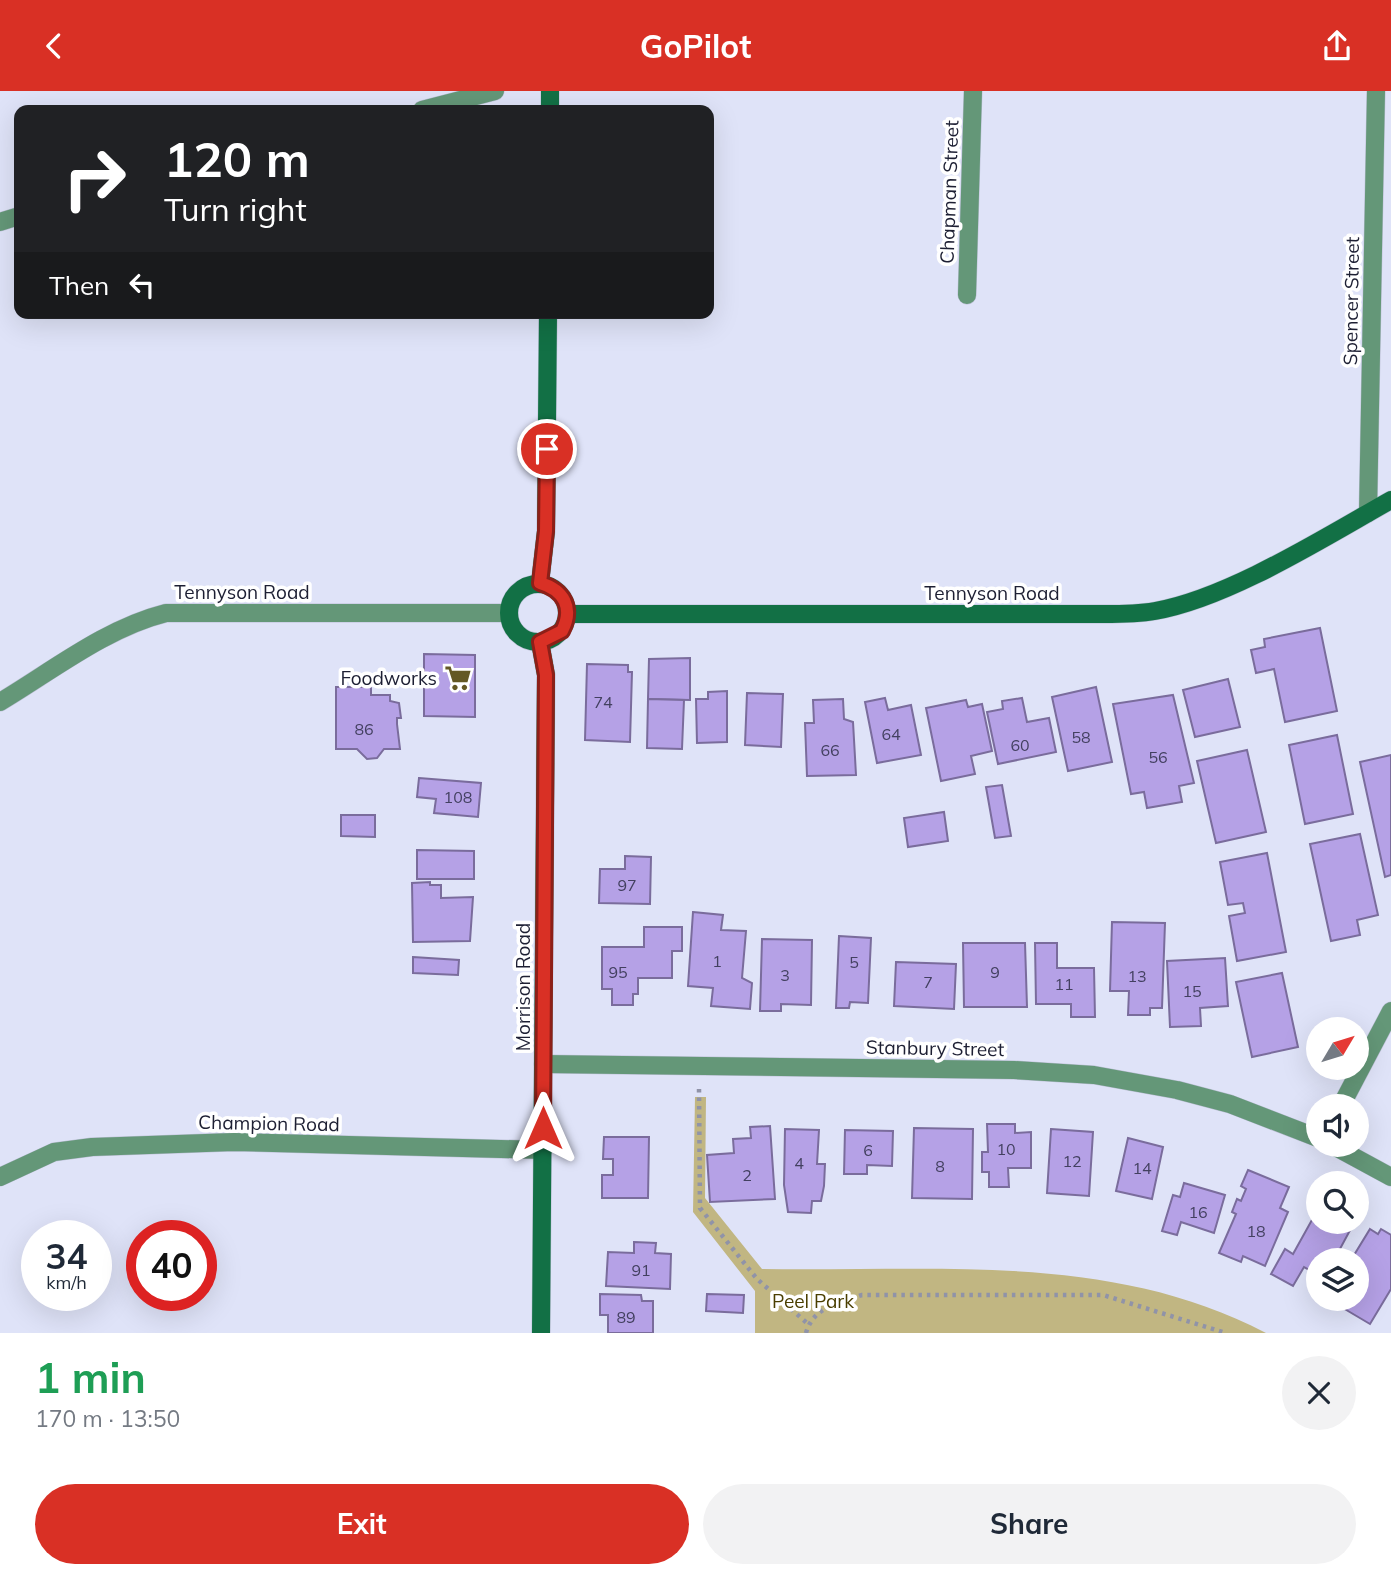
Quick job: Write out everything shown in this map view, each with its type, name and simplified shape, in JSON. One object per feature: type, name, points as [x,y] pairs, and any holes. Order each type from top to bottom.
[{"type":"street","points":[[441,105],[495,91]]},
{"type":"street","name":"Chapman Street","points":[[967,295],[973,91]]},
{"type":"street","name":"Spencer Street","points":[[1368,513],[1376,91]]},
{"type":"street","points":[[540,583],[546,531],[548,319]]},
{"type":"street","name":"Tennyson Road","points":[[568,614],[1154,612],[1195,601],[1242,580],[1391,500]]},
{"type":"street","points":[[540,583],[557,590],[563,597],[568,614],[562,631],[540,642],[530,641],[515,631],[509,613],[518,591],[524,586],[540,583]]},
{"type":"street","name":"Tennyson Road","points":[[0,702],[117,631],[142,619],[166,613],[509,613]]},
{"type":"street","name":"Morrison Road","points":[[540,642],[546,675],[541,1333]]},
{"type":"street","points":[[1347,1094],[1391,1011]]},
{"type":"street","name":"Stanbury Street","points":[[543,1064],[1014,1070],[1094,1075],[1177,1090],[1241,1108],[1306,1132]]},
{"type":"street","name":"Champion Road","points":[[0,1177],[54,1152],[92,1147],[234,1142],[542,1150]]},
{"type":"street","points":[[1354,1157],[1391,1177]]},
{"type":"path","points":[[698,1066],[700,1208],[757,1279],[808,1324]]},
{"type":"path","points":[[806,1333],[808,1324],[826,1306],[862,1295],[1103,1295],[1226,1333]]},
{"type":"green space","name":"Peel Park","points":[[695,1097],[706,1097],[705,1198],[762,1269],[955,1269],[1019,1271],[1083,1278],[1146,1289],[1207,1307],[1266,1333],[755,1333],[755,1291],[693,1212]]},
{"type":"building","points":[[1320,628],[1337,711],[1285,722],[1274,669],[1256,673],[1251,650],[1265,647],[1264,639]]},
{"type":"building","points":[[424,654],[475,655],[475,717],[424,716]]},
{"type":"building","points":[[690,658],[690,700],[648,699],[649,659]]},
{"type":"building","points":[[587,664],[628,665],[628,672],[632,672],[630,742],[585,740]]},
{"type":"building","points":[[1228,679],[1240,727],[1195,737],[1183,690]]},
{"type":"building","points":[[336,687],[371,687],[371,695],[390,695],[390,701],[399,703],[401,718],[397,718],[397,724],[400,749],[384,749],[377,758],[367,759],[357,749],[336,749]]},
{"type":"building","points":[[1096,687],[1112,762],[1068,771],[1052,697]]},
{"type":"building","points":[[727,691],[727,742],[697,743],[696,699],[708,699],[708,692]]},
{"type":"building","points":[[747,693],[783,694],[781,747],[745,745]]},
{"type":"building","points":[[1173,695],[1194,783],[1179,786],[1182,802],[1147,808],[1144,792],[1131,794],[1113,704]]},
{"type":"building","points":[[885,698],[888,710],[911,705],[921,755],[877,763],[865,702]]},
{"type":"building","points":[[1022,698],[1027,722],[1049,718],[1056,752],[998,764],[987,712],[1003,709],[1002,701]]},
{"type":"building","points":[[648,699],[684,700],[682,749],[647,748]]},
{"type":"building","points":[[843,699],[844,719],[853,722],[856,775],[807,776],[805,723],[814,723],[813,700]]},
{"type":"building","points":[[966,700],[968,707],[982,704],[992,751],[971,756],[975,774],[941,781],[926,708]]},
{"type":"building","points":[[1337,735],[1353,814],[1305,824],[1289,745]]},
{"type":"building","points":[[1247,750],[1266,832],[1216,843],[1197,761]]},
{"type":"building","points":[[1391,755],[1391,875],[1385,877],[1360,762]]},
{"type":"building","points":[[419,778],[481,783],[478,817],[434,813],[436,799],[417,797]]},
{"type":"building","points":[[1002,785],[1011,836],[995,838],[986,787]]},
{"type":"building","points":[[944,812],[948,841],[908,847],[904,818]]},
{"type":"building","points":[[341,815],[375,815],[375,837],[341,836]]},
{"type":"building","points":[[1360,834],[1378,915],[1357,920],[1360,935],[1331,941],[1310,844]]},
{"type":"building","points":[[417,850],[474,851],[474,879],[417,879]]},
{"type":"building","points":[[1267,853],[1286,952],[1237,961],[1229,916],[1245,913],[1243,903],[1228,905],[1220,862]]},
{"type":"building","points":[[625,856],[651,857],[650,904],[599,903],[600,869],[625,869]]},
{"type":"building","points":[[430,882],[430,885],[441,885],[441,898],[473,897],[470,941],[413,942],[412,883]]},
{"type":"building","points":[[693,912],[723,915],[721,930],[746,931],[742,978],[752,983],[750,1009],[711,1006],[713,988],[688,986]]},
{"type":"building","points":[[1112,922],[1165,923],[1162,1008],[1150,1008],[1150,1015],[1128,1015],[1129,991],[1110,991]]},
{"type":"building","points":[[644,927],[682,927],[682,951],[672,951],[672,978],[638,978],[638,994],[633,994],[633,1005],[612,1005],[612,989],[602,989],[602,947],[644,947]]},
{"type":"building","points":[[839,936],[871,938],[868,1003],[850,1002],[849,1008],[836,1008]]},
{"type":"building","points":[[762,939],[812,940],[811,1005],[781,1004],[781,1011],[760,1011]]},
{"type":"building","points":[[963,943],[1025,943],[1027,1007],[964,1007]]},
{"type":"building","points":[[1035,943],[1057,943],[1057,968],[1094,968],[1095,1017],[1071,1017],[1071,1004],[1036,1004]]},
{"type":"building","points":[[413,957],[459,960],[458,975],[413,973]]},
{"type":"building","points":[[1225,958],[1228,1006],[1200,1008],[1201,1026],[1170,1027],[1167,961]]},
{"type":"building","points":[[896,962],[956,964],[954,1009],[894,1006]]},
{"type":"building","points":[[1282,973],[1298,1047],[1252,1057],[1236,982]]},
{"type":"building","points":[[987,1124],[1015,1124],[1015,1133],[1031,1132],[1031,1168],[1008,1168],[1009,1187],[989,1187],[989,1172],[982,1172],[982,1152],[988,1152]]},
{"type":"building","points":[[770,1126],[775,1199],[710,1202],[707,1155],[734,1153],[733,1139],[751,1138],[750,1127]]},
{"type":"building","points":[[914,1128],[973,1129],[972,1199],[912,1198]]},
{"type":"building","points":[[785,1129],[819,1130],[817,1164],[825,1164],[824,1186],[821,1201],[812,1201],[811,1213],[788,1212],[784,1185]]},
{"type":"building","points":[[1051,1129],[1093,1132],[1089,1196],[1047,1193]]},
{"type":"building","points":[[845,1130],[893,1131],[892,1166],[867,1165],[867,1174],[844,1174]]},
{"type":"building","points":[[604,1137],[649,1137],[648,1198],[602,1198],[602,1175],[613,1175],[613,1159],[603,1159]]},
{"type":"building","points":[[1128,1138],[1163,1147],[1152,1199],[1116,1191]]},
{"type":"building","points":[[1248,1170],[1289,1187],[1280,1208],[1288,1212],[1265,1266],[1243,1256],[1241,1262],[1219,1253],[1236,1214],[1232,1212],[1237,1199],[1241,1201],[1246,1189],[1241,1186]]},
{"type":"building","points":[[1184,1183],[1225,1195],[1214,1233],[1181,1222],[1177,1235],[1162,1231],[1173,1195],[1180,1197]]},
{"type":"building","points":[[1381,1229],[1391,1235],[1391,1289],[1370,1324],[1348,1311],[1369,1311],[1369,1248],[1358,1248],[1369,1231],[1378,1234]]},
{"type":"building","points":[[1306,1231],[1306,1234],[1348,1234],[1340,1248],[1306,1248],[1306,1268],[1304,1267],[1293,1286],[1271,1274],[1285,1249],[1293,1254]]},
{"type":"building","points":[[634,1242],[656,1243],[655,1253],[671,1254],[670,1289],[606,1286],[608,1252],[634,1253]]},
{"type":"building","points":[[600,1294],[641,1295],[642,1301],[653,1301],[653,1333],[608,1333],[608,1315],[600,1315]]},
{"type":"building","points":[[707,1294],[744,1295],[743,1313],[706,1311]]},
{"type":"place","name":"Foodworks","points":[[458,678]]},
{"type":"route","points":[[543,1128],[546,675],[540,642],[562,631],[568,614],[567,605],[557,590],[540,583],[546,531],[547,449]]}]
